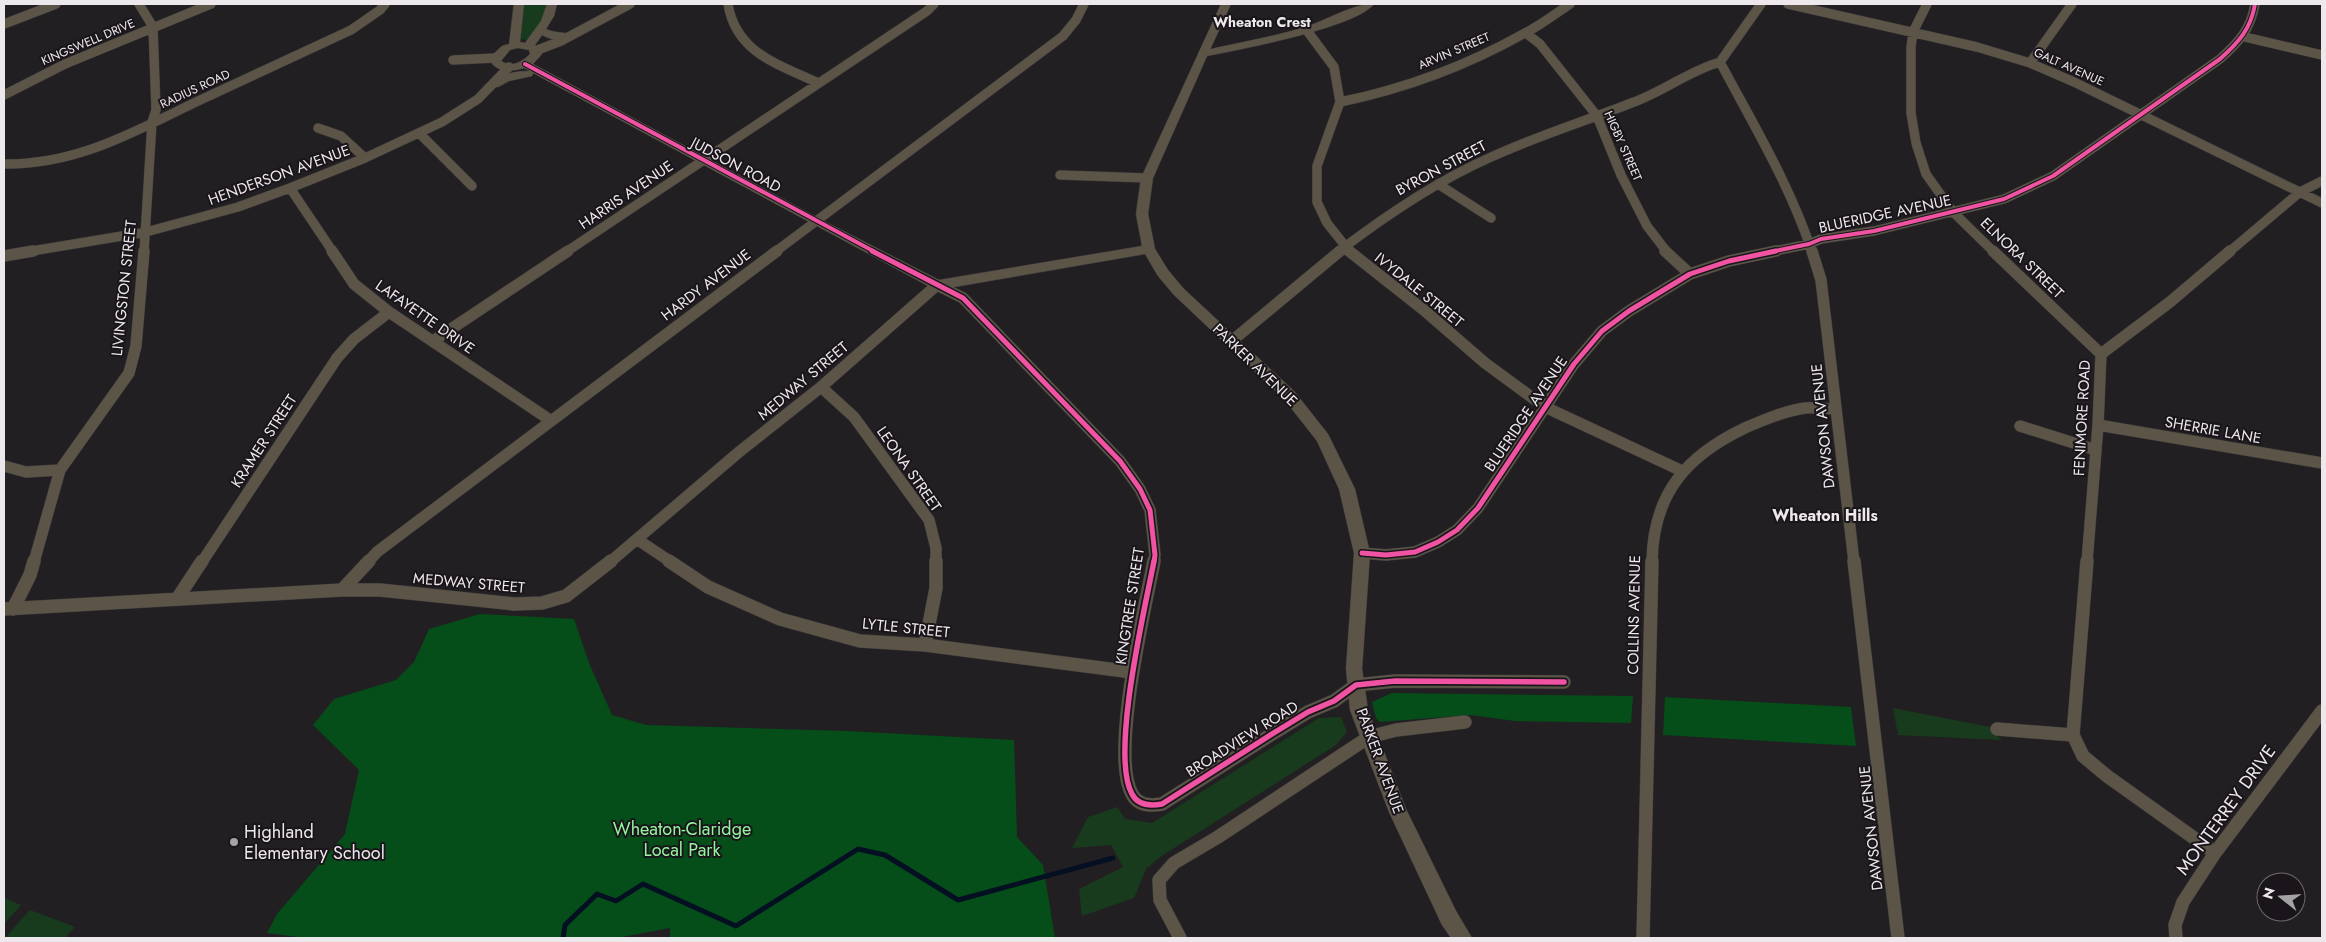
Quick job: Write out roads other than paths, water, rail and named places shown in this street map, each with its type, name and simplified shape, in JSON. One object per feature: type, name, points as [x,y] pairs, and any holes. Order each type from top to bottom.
[{"type":"street","points":[[4,24],[56,4]]},
{"type":"street","name":"LIVINGSTON STREET","points":[[8,609],[30,575],[60,470],[129,373],[136,346],[146,232],[152,122],[156,110],[153,27],[139,4]]},
{"type":"street","name":"KINGSWELL DRIVE","points":[[4,94],[64,64],[211,4]]},
{"type":"street","name":"RADIUS ROAD","points":[[4,164],[30,164],[70,157],[152,122],[351,30],[386,4]]},
{"type":"street","points":[[514,46],[519,4]]},
{"type":"street","points":[[495,58],[498,65],[509,67],[525,64],[534,57],[532,48],[550,16],[552,4]]},
{"type":"street","points":[[453,60],[495,58],[501,52],[514,46],[532,48],[570,37],[630,4]]},
{"type":"street","points":[[728,4],[728,17],[734,30],[744,43],[761,55],[818,83]]},
{"type":"street","name":"HARRIS AVENUE","points":[[433,342],[927,11],[934,4]]},
{"type":"street","name":"HARDY AVENUE","points":[[342,590],[377,552],[1063,36],[1076,20],[1084,4]]},
{"type":"street","name":"PARKER AVENUE","points":[[1226,4],[1147,178],[1142,214],[1149,249],[1163,273],[1179,292],[1202,315],[1233,340],[1289,395],[1323,438],[1347,489],[1362,553],[1354,670],[1359,710],[1398,812],[1449,918],[1462,938]]},
{"type":"street","points":[[1203,54],[1308,32],[1369,4]]},
{"type":"street","name":"ARVIN STREET","points":[[1340,102],[1366,98],[1464,62],[1526,33],[1570,4]]},
{"type":"street","points":[[1720,62],[1739,33],[1762,4]]},
{"type":"street","name":"GALT AVENUE","points":[[1788,4],[1976,47],[2030,63],[2140,114],[2322,203]]},
{"type":"street","name":"ELNORA STREET","points":[[1928,4],[1913,32],[1911,47],[1911,113],[1916,143],[1926,174],[1953,212],[2082,338],[2101,354]]},
{"type":"street","points":[[2030,63],[2072,4]]},
{"type":"street","name":"BLUERIDGE AVENUE","points":[[1362,553],[1386,555],[1415,552],[1438,542],[1457,530],[1478,508],[1574,364],[1602,331],[1629,311],[1690,274],[1729,261],[1809,244],[1822,239],[1874,232],[2004,199],[2053,176],[2220,59],[2245,37],[2254,15],[2255,4]]},
{"type":"street","points":[[542,31],[553,36],[570,37]]},
{"type":"street","points":[[1308,32],[1334,67],[1340,102]]},
{"type":"street","name":"HIGBY STREET","points":[[1526,33],[1540,44],[1597,116],[1621,175],[1647,226],[1660,246],[1690,274]]},
{"type":"street","points":[[2245,37],[2322,55]]},
{"type":"street","name":"BYRON STREET","points":[[1233,340],[1345,245],[1386,216],[1438,184],[1490,158],[1645,98],[1704,66],[1720,62]]},
{"type":"street","name":"DAWSON AVENUE","points":[[1720,62],[1774,162],[1809,244],[1821,280],[1898,938]]},
{"type":"street","name":"JUDSON ROAD","points":[[525,64],[702,161],[937,285]]},
{"type":"street","name":"HENDERSON AVENUE","points":[[4,256],[146,232],[238,207],[290,188],[365,158],[419,133],[465,108],[494,84],[509,67]]},
{"type":"street","points":[[494,84],[517,75],[544,75]]},
{"type":"street","name":"IVYDALE STREET","points":[[1340,102],[1316,166],[1317,202],[1327,223],[1352,256],[1425,311],[1485,363],[1545,406],[1682,471]]},
{"type":"street","points":[[318,128],[341,136],[365,158]]},
{"type":"street","points":[[419,133],[472,186]]},
{"type":"street","points":[[1060,175],[1147,178]]},
{"type":"street","name":"FENIMORE ROAD","points":[[2073,735],[2098,425],[2101,354],[2170,302],[2300,192],[2322,181]]},
{"type":"street","points":[[1438,184],[1491,218]]},
{"type":"street","name":"LAFAYETTE DRIVE","points":[[290,188],[354,284],[388,312],[550,420]]},
{"type":"street","points":[[937,285],[1149,249]]},
{"type":"street","name":"MEDWAY STREET","points":[[8,609],[342,590],[380,590],[514,604],[542,603],[566,596],[638,540],[739,452],[821,386],[937,285]]},
{"type":"street","name":"KINGTREE STREET","points":[[937,285],[963,298],[1120,461],[1140,489],[1150,510],[1155,555],[1132,672],[1124,765],[1132,795],[1142,804]]},
{"type":"street","name":"KRAMER STREET","points":[[177,599],[337,358],[354,338],[388,312]]},
{"type":"street","name":"LEONA STREET","points":[[821,386],[854,417],[929,520],[936,548],[936,588],[925,645]]},
{"type":"street","name":"COLLINS AVENUE","points":[[1643,938],[1652,545],[1663,506],[1682,471],[1718,443],[1765,418],[1804,408],[1836,410]]},
{"type":"street","name":"SHERRIE LANE","points":[[2098,425],[2322,463]]},
{"type":"street","points":[[2020,426],[2096,450]]},
{"type":"street","points":[[4,466],[26,472],[60,470]]},
{"type":"street","name":"LYTLE STREET","points":[[638,540],[708,587],[780,619],[860,641],[925,645],[1132,672]]},
{"type":"street","points":[[1356,685],[1396,681],[1564,682]]},
{"type":"street","name":"BROADVIEW ROAD","points":[[1142,804],[1152,806],[1162,804],[1272,734],[1308,712],[1334,701],[1356,685]]},
{"type":"street","name":"MONTERREY DRIVE","points":[[2176,938],[2176,925],[2183,902],[2215,853],[2322,711]]},
{"type":"street","points":[[1180,938],[1160,900],[1159,880],[1174,863],[1218,838],[1369,737],[1396,730],[1465,722]]},
{"type":"street","points":[[1997,729],[2073,735],[2083,756],[2107,776],[2215,853]]},
{"type":"waterway","points":[[563,938],[565,925],[597,894],[616,901],[643,884],[736,926],[858,849],[885,855],[958,900],[1113,858]]},
{"type":"place","name":"Highland Elementary School","points":[[234,842]]},
{"type":"district","name":"Wheaton Crest","points":[[1262,22]]},
{"type":"district","name":"Wheaton Hills","points":[[1825,515]]},
{"type":"park label","name":"Wheaton-Claridge Local Park","points":[[682,840]]}]
